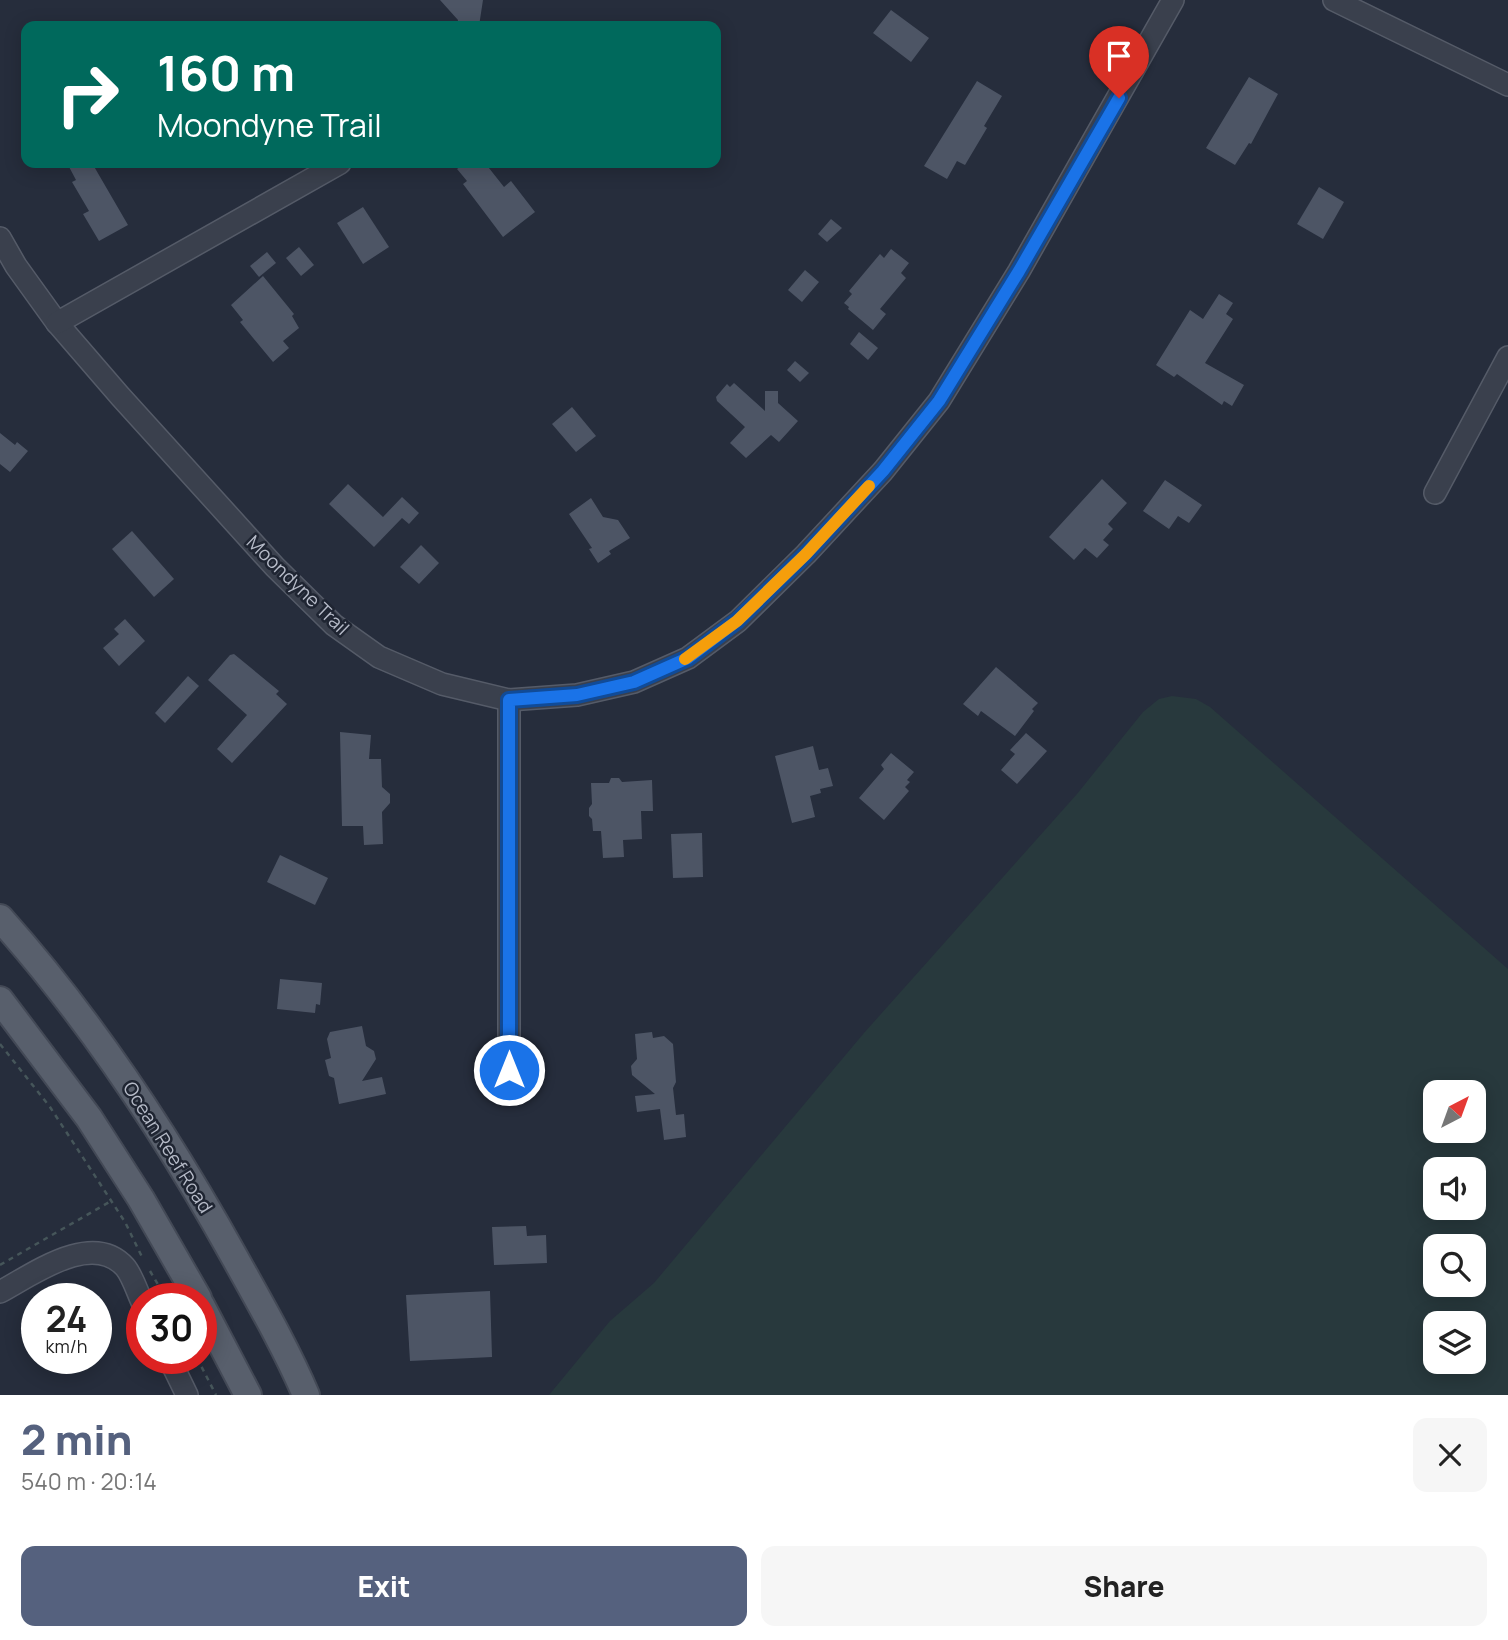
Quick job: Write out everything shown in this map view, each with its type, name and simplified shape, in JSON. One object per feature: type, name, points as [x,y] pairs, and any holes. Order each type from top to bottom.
[{"type":"main road","name":"Ocean Reef Road","points":[[0,918],[83,1019],[154,1122],[213,1219],[306,1395]]},
{"type":"main road","points":[[0,1000],[95,1126],[148,1210],[189,1283]]},
{"type":"main road","points":[[217,1336],[248,1395]]},
{"type":"street","name":"Moondyne Trail","points":[[0,239],[57,323],[129,407],[275,567],[334,625],[379,657],[442,684],[509,700],[588,693],[634,682],[688,658],[737,621],[806,554],[883,471],[939,401],[1019,271],[1173,0]]},
{"type":"street","points":[[1335,0],[1508,85]]},
{"type":"street","points":[[57,323],[331,168]]},
{"type":"street","points":[[1435,493],[1508,357]]},
{"type":"street","points":[[509,700],[509,1070]]},
{"type":"street","points":[[0,1292],[75,1254],[93,1253],[110,1258],[125,1267],[133,1283]]},
{"type":"street","points":[[177,1374],[187,1395]]},
{"type":"path","points":[[0,1044],[50,1107],[111,1201],[157,1283]]},
{"type":"path","points":[[0,1265],[111,1201]]},
{"type":"path","points":[[205,1374],[216,1395]]},
{"type":"shaded area","points":[[1172,696],[1196,699],[1210,707],[1508,969],[1508,1395],[549,1395],[610,1321],[654,1283],[864,1033],[1077,794],[1143,712],[1159,699]]},
{"type":"building","points":[[440,0],[483,0],[480,21],[458,20]]},
{"type":"building","points":[[891,10],[929,38],[911,62],[873,33]]},
{"type":"building","points":[[1249,77],[1278,94],[1251,144],[1249,143],[1235,165],[1206,148]]},
{"type":"building","points":[[977,81],[1002,96],[965,165],[957,161],[947,179],[924,166]]},
{"type":"building","points":[[70,168],[95,168],[128,225],[99,241],[83,214],[89,211],[72,182],[76,180]]},
{"type":"building","points":[[489,168],[504,187],[511,181],[535,212],[503,237],[463,184],[467,181],[457,169]]},
{"type":"building","points":[[1319,187],[1344,202],[1323,239],[1297,224]]},
{"type":"building","points":[[363,207],[389,247],[363,264],[337,223]]},
{"type":"building","points":[[831,219],[842,228],[827,242],[818,234]]},
{"type":"building","points":[[299,247],[314,265],[301,276],[286,258]]},
{"type":"building","points":[[891,249],[909,263],[901,273],[906,278],[880,309],[886,314],[873,330],[844,303],[852,294],[849,291],[880,254],[884,258]]},
{"type":"building","points":[[267,252],[276,263],[259,277],[250,266]]},
{"type":"building","points":[[805,270],[819,282],[802,302],[788,290]]},
{"type":"building","points":[[263,276],[294,314],[292,316],[299,328],[283,341],[289,348],[273,362],[240,322],[243,320],[231,305]]},
{"type":"building","points":[[1219,294],[1233,303],[1226,314],[1233,319],[1205,363],[1244,385],[1232,406],[1224,401],[1222,405],[1177,374],[1174,377],[1156,365],[1190,310],[1203,319]]},
{"type":"building","points":[[859,332],[878,348],[868,360],[850,344]]},
{"type":"building","points":[[795,361],[809,373],[800,382],[787,370]]},
{"type":"building","points":[[734,383],[765,411],[765,391],[778,391],[778,403],[798,421],[779,442],[771,435],[746,458],[730,443],[745,427],[716,397],[727,384],[730,387]]},
{"type":"building","points":[[572,407],[596,436],[576,452],[552,424]]},
{"type":"building","points":[[0,433],[28,451],[10,472],[0,464]]},
{"type":"building","points":[[1102,479],[1127,503],[1108,524],[1113,529],[1103,540],[1109,545],[1097,558],[1085,548],[1074,560],[1049,537]]},
{"type":"building","points":[[1165,480],[1202,505],[1189,523],[1178,516],[1169,529],[1143,511]]},
{"type":"building","points":[[348,484],[383,517],[402,497],[419,513],[409,524],[402,518],[374,547],[329,504]]},
{"type":"building","points":[[591,498],[603,517],[618,520],[630,538],[609,551],[611,554],[598,563],[589,549],[592,548],[569,514]]},
{"type":"building","points":[[132,531],[174,579],[154,597],[112,549]]},
{"type":"building","points":[[421,545],[439,563],[419,584],[400,567]]},
{"type":"building","points":[[125,619],[145,641],[119,666],[103,648],[119,634],[114,629]]},
{"type":"building","points":[[234,654],[279,691],[276,694],[287,704],[232,763],[217,749],[247,715],[208,680],[230,655]]},
{"type":"building","points":[[996,667],[1038,703],[1015,736],[981,711],[978,716],[963,704]]},
{"type":"building","points":[[188,676],[199,686],[165,723],[155,713]]},
{"type":"building","points":[[340,732],[371,735],[369,759],[381,759],[382,787],[390,794],[390,803],[382,812],[383,844],[364,845],[363,826],[342,826]]},
{"type":"building","points":[[1026,733],[1047,751],[1017,784],[1001,770],[1015,754],[1010,750]]},
{"type":"building","points":[[813,746],[819,770],[828,768],[833,786],[820,789],[821,793],[810,796],[815,817],[792,823],[775,756]]},
{"type":"building","points":[[891,753],[914,772],[905,787],[909,791],[884,820],[859,798],[884,769],[881,765]]},
{"type":"building","points":[[611,778],[619,778],[622,782],[652,780],[653,811],[641,811],[642,839],[623,840],[624,857],[603,858],[601,831],[593,831],[592,819],[589,816],[592,804],[591,783],[609,783]]},
{"type":"building","points":[[702,833],[703,877],[673,878],[671,834]]},
{"type":"building","points":[[280,855],[328,878],[315,905],[267,882]]},
{"type":"building","points":[[280,979],[322,983],[320,1005],[316,1004],[315,1013],[277,1009]]},
{"type":"building","points":[[362,1026],[366,1046],[374,1051],[376,1059],[362,1081],[382,1077],[386,1094],[339,1104],[334,1078],[329,1076],[325,1060],[331,1058],[327,1039],[330,1032]]},
{"type":"building","points":[[652,1032],[653,1038],[664,1036],[673,1044],[676,1115],[684,1114],[686,1137],[664,1140],[660,1109],[637,1112],[635,1096],[655,1094],[632,1075],[631,1066],[637,1059],[635,1034]]},
{"type":"building","points":[[526,1226],[527,1236],[546,1235],[547,1263],[494,1265],[492,1227]]},
{"type":"building","points":[[490,1291],[492,1357],[410,1361],[406,1295]]},
{"type":"slow traffic","points":[[685,659],[737,621],[806,554],[869,486]]},
{"type":"route","points":[[509,1070],[509,700],[577,695],[634,682],[688,658],[737,621],[806,554],[883,471],[939,401],[1019,271],[1119,98]]}]
